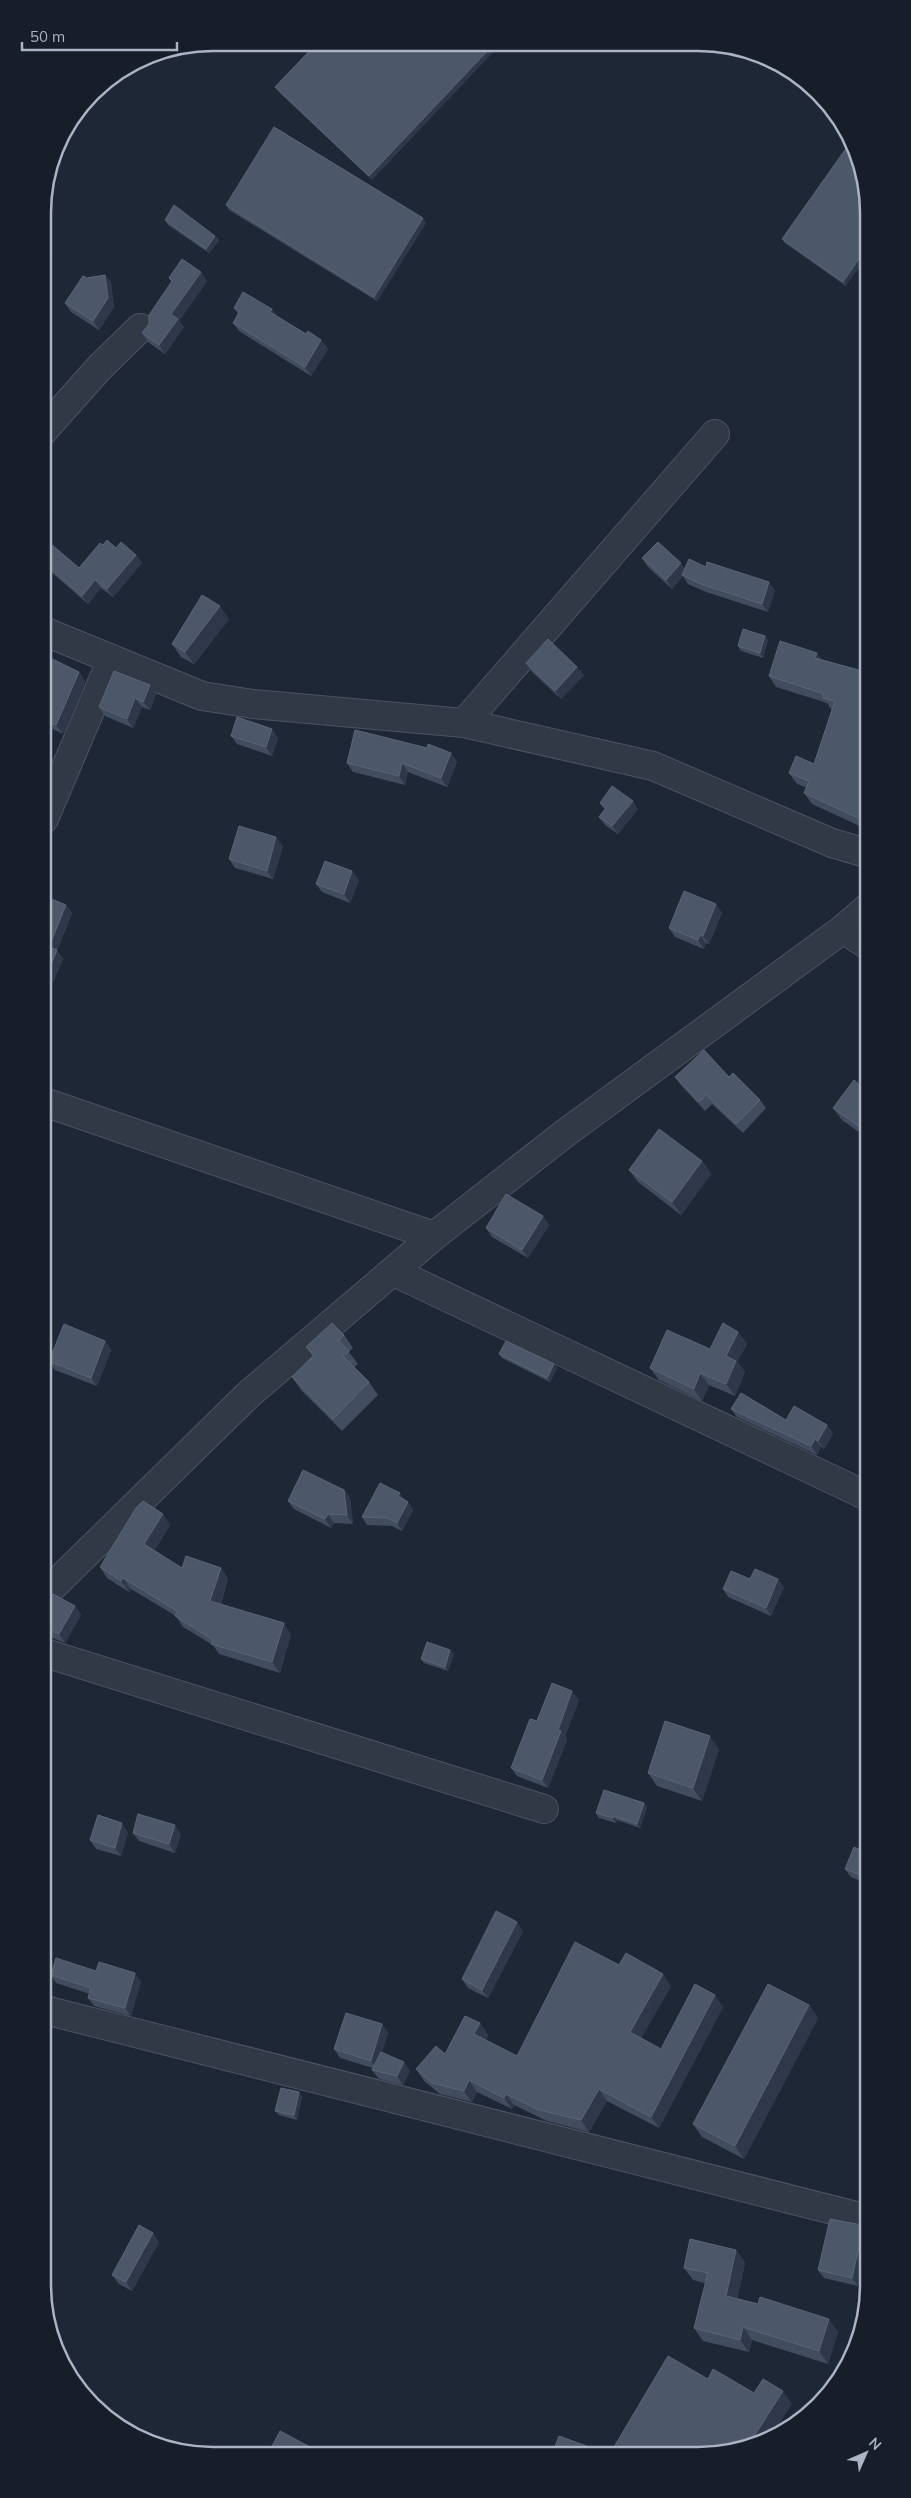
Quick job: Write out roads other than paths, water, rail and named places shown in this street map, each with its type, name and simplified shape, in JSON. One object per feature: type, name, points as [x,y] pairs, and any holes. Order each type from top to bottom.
[{"type":"street","points":[[52,421],[100,367],[140,328]]},
{"type":"street","points":[[464,722],[715,434]]},
{"type":"street","points":[[52,634],[202,696],[253,704],[464,722],[653,766],[832,843],[860,851]]},
{"type":"street","points":[[52,801],[112,659]]},
{"type":"street","points":[[51,1588],[248,1394],[394,1272],[434,1236],[564,1134],[843,929],[860,915]]},
{"type":"street","points":[[843,929],[860,940]]},
{"type":"street","points":[[52,1105],[434,1236]]},
{"type":"street","points":[[394,1272],[859,1492]]},
{"type":"street","points":[[51,1655],[544,1809]]},
{"type":"street","points":[[51,2012],[859,2217]]}]
